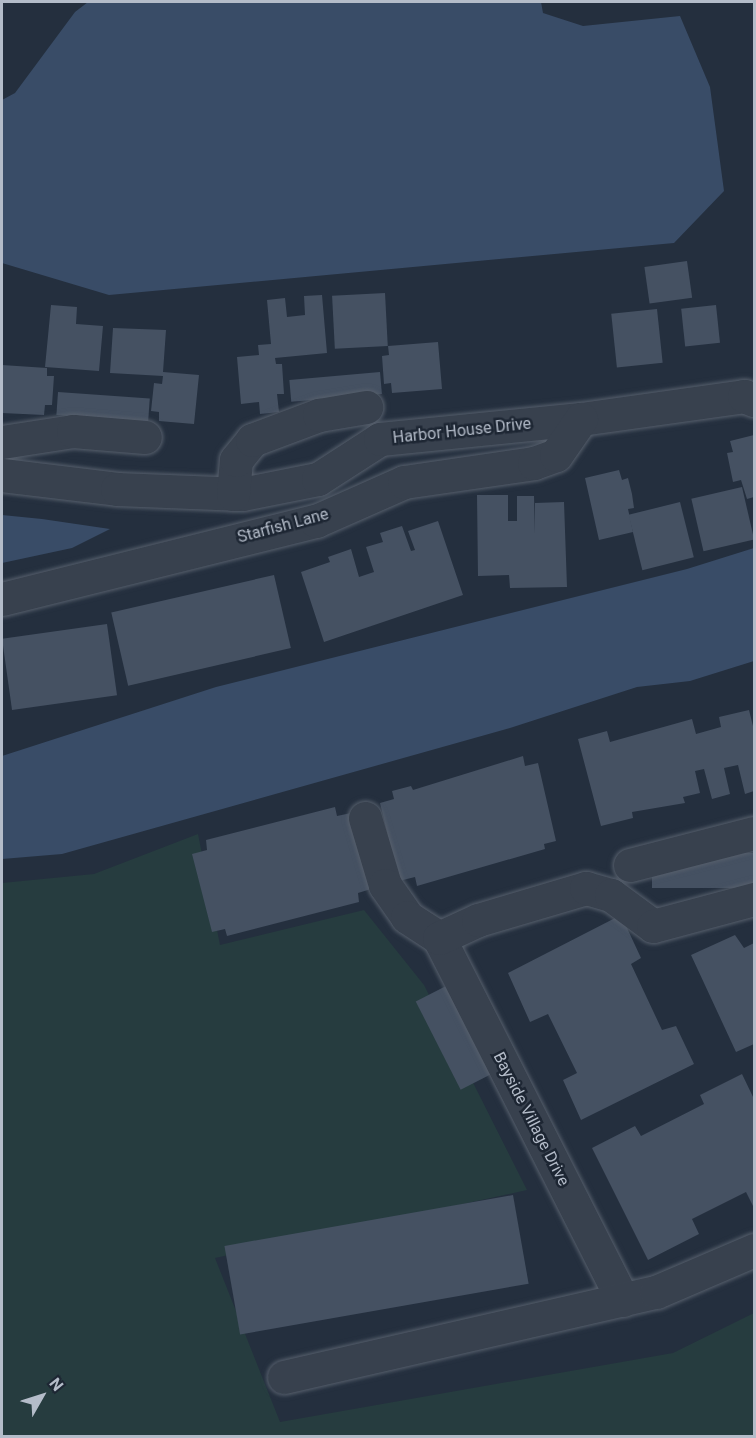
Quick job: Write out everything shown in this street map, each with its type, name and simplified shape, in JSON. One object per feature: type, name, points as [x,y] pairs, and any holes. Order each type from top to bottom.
[{"type":"street","name":"Harbor House Drive","points":[[2,475],[117,489],[233,494],[318,479],[380,439],[580,419],[744,396],[754,400]]},
{"type":"street","points":[[233,494],[236,460],[252,440],[319,415],[366,407]]},
{"type":"street","name":"Starfish Lane","points":[[2,599],[316,520],[404,482],[534,463],[556,455],[580,419]]},
{"type":"street","points":[[2,442],[73,431],[145,437]]},
{"type":"street","name":"Bayside Village Drive","points":[[365,818],[385,885],[407,917],[439,938],[623,1300]]},
{"type":"street","points":[[630,865],[754,833]]},
{"type":"street","points":[[439,938],[478,920],[586,888],[611,895],[653,926],[754,899]]},
{"type":"street","points":[[284,1377],[656,1292],[754,1250]]},
{"type":"green space","points":[[198,834],[220,945],[364,910],[424,985],[527,1190],[215,1258],[280,1422],[673,1353],[754,1313],[754,1436],[2,1436],[2,883],[94,874]]},
{"type":"water","points":[[88,2],[541,2],[543,13],[583,26],[680,16],[710,87],[724,191],[674,243],[109,295],[2,263],[2,100],[15,93],[75,12]]},
{"type":"water","points":[[2,515],[110,529],[72,548],[2,563]]},
{"type":"water","points":[[754,548],[754,661],[690,681],[637,687],[510,728],[62,854],[2,859],[2,756],[216,687],[687,569]]},
{"type":"building","points":[[687,261],[692,298],[650,304],[644,267]]},
{"type":"building","points":[[385,293],[388,346],[335,349],[332,296]]},
{"type":"building","points":[[322,295],[327,353],[275,358],[276,364],[282,364],[284,394],[277,394],[279,412],[260,414],[259,402],[241,404],[237,357],[259,355],[258,345],[271,344],[267,300],[285,298],[287,317],[305,315],[304,296]]},
{"type":"building","points":[[51,305],[77,307],[76,324],[103,326],[99,371],[45,367]]},
{"type":"building","points":[[716,305],[720,343],[685,346],[681,309]]},
{"type":"building","points":[[657,309],[663,363],[617,368],[611,314]]},
{"type":"building","points":[[113,328],[166,330],[163,372],[199,375],[194,424],[159,421],[159,412],[151,411],[154,383],[162,384],[163,376],[110,373]]},
{"type":"building","points":[[438,342],[442,389],[392,393],[391,383],[384,384],[382,356],[389,355],[388,346]]},
{"type":"building","points":[[2,365],[47,368],[47,376],[54,376],[52,405],[45,405],[44,415],[2,413]]},
{"type":"building","points":[[380,372],[382,394],[291,402],[289,380]]},
{"type":"building","points":[[58,392],[150,398],[148,421],[56,415]]},
{"type":"building","points":[[754,435],[754,497],[747,499],[741,480],[733,482],[727,453],[733,452],[730,441]]},
{"type":"building","points":[[619,470],[622,480],[628,478],[632,494],[634,508],[628,509],[633,532],[599,540],[585,478]]},
{"type":"building","points":[[742,487],[754,540],[703,551],[691,499]]},
{"type":"building","points":[[477,495],[508,495],[508,521],[517,521],[517,496],[534,496],[535,534],[535,503],[564,502],[567,587],[510,588],[509,575],[478,576]]},
{"type":"building","points":[[680,502],[694,557],[642,570],[629,515]]},
{"type":"building","points":[[438,521],[463,595],[324,642],[301,572],[330,562],[328,557],[351,549],[359,577],[374,572],[366,547],[383,542],[380,533],[402,526],[411,551],[415,550],[408,531]]},
{"type":"building","points":[[274,575],[291,648],[128,686],[111,613]]},
{"type":"building","points":[[107,624],[117,695],[12,710],[2,639]]},
{"type":"building","points":[[749,710],[754,730],[754,791],[745,794],[738,765],[724,768],[730,794],[712,799],[704,769],[695,771],[700,793],[683,797],[685,803],[632,812],[633,818],[601,826],[578,739],[607,731],[610,742],[692,719],[696,734],[721,727],[719,717]]},
{"type":"building","points":[[523,756],[525,766],[538,763],[556,841],[544,844],[545,849],[417,886],[415,877],[399,881],[380,803],[394,799],[392,791],[411,786],[413,790]]},
{"type":"building","points":[[335,807],[337,816],[351,813],[371,889],[358,893],[359,902],[227,936],[225,929],[212,932],[192,854],[207,850],[206,840]]},
{"type":"building","points":[[652,853],[754,853],[754,888],[652,888]]},
{"type":"building","points":[[621,915],[641,958],[631,964],[662,1030],[676,1026],[694,1064],[581,1120],[563,1080],[577,1073],[548,1014],[530,1022],[508,973]]},
{"type":"building","points":[[735,935],[744,948],[754,943],[754,1044],[736,1052],[691,955]]},
{"type":"building","points":[[446,986],[491,1074],[461,1090],[416,1001]]},
{"type":"building","points":[[742,1074],[754,1099],[754,1208],[746,1192],[692,1219],[699,1234],[648,1260],[592,1148],[635,1126],[641,1136],[704,1104],[700,1095]]},
{"type":"building","points":[[513,1195],[529,1284],[240,1335],[224,1246]]}]
